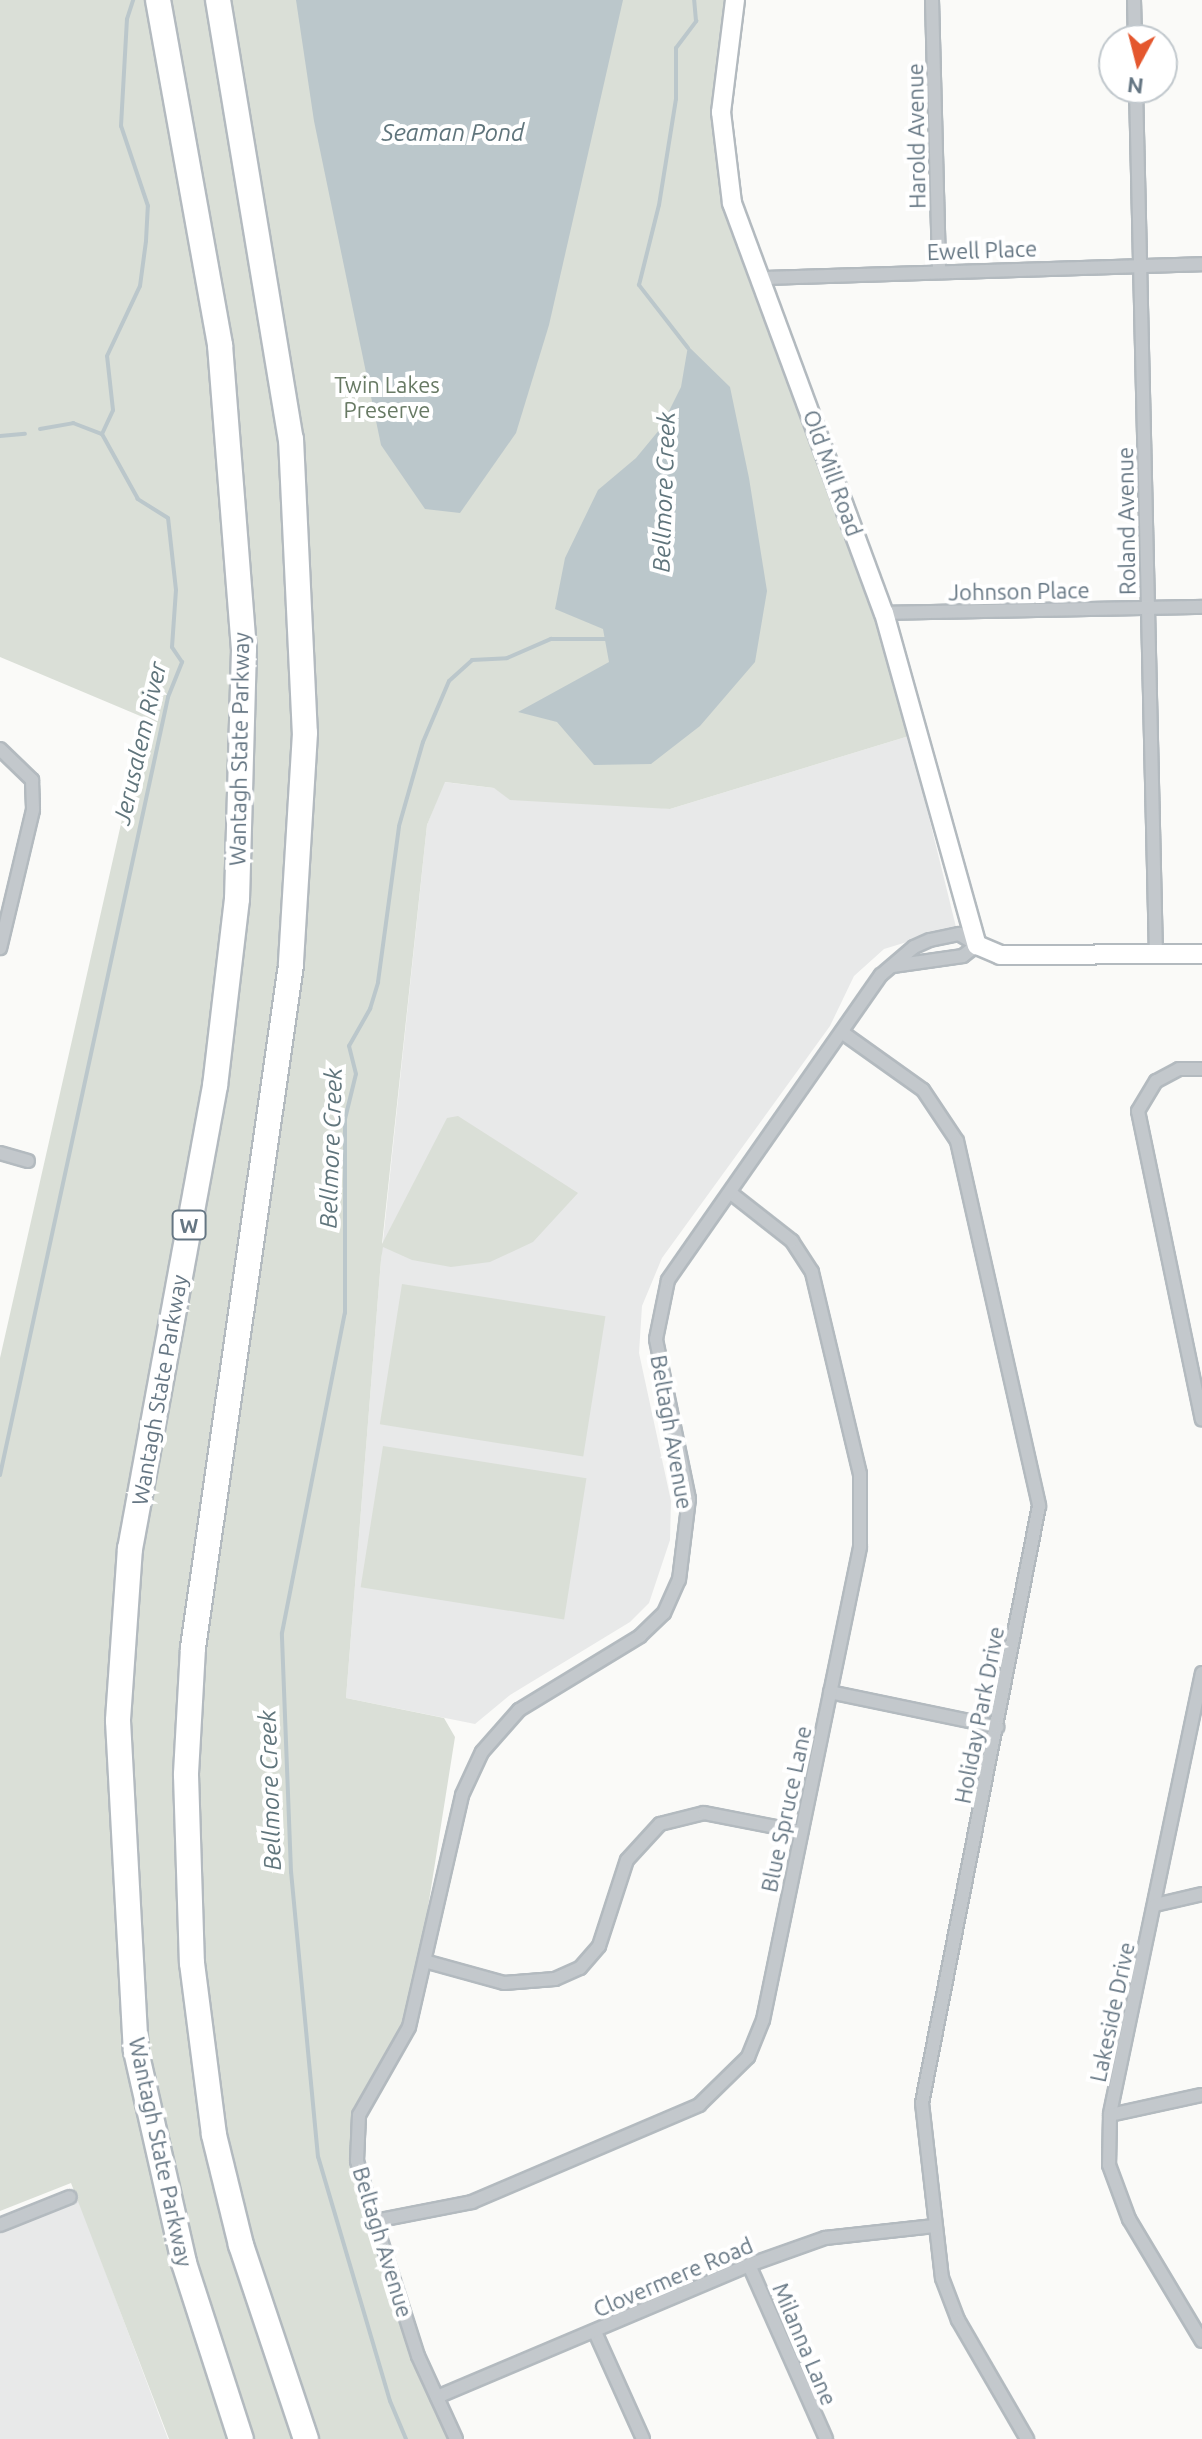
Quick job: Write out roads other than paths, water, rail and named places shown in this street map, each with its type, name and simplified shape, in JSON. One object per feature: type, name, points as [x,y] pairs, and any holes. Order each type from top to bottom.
[{"type":"highway","name":"Wantagh State Parkway","points":[[158,0],[220,345],[244,649],[237,899],[220,1040],[130,1548],[118,1721],[136,2051],[184,2263],[241,2439]]},
{"type":"highway","points":[[218,0],[291,439],[305,733],[291,965],[193,1648],[186,1775],[191,1947],[214,2135],[241,2245],[306,2439]]},
{"type":"street","name":"Old Mill Road","points":[[735,0],[721,112],[732,203],[763,278],[884,613],[977,945]]},
{"type":"street","name":"Harold Avenue","points":[[932,0],[939,271]]},
{"type":"street","points":[[1134,0],[1135,24]]},
{"type":"street","name":"Roland Avenue","points":[[1136,104],[1156,953]]},
{"type":"street","name":"Ewell Place","points":[[763,278],[1202,264]]},
{"type":"street","name":"Johnson Place","points":[[884,613],[1202,607]]},
{"type":"street","points":[[0,749],[32,780],[33,810],[0,948]]},
{"type":"street","name":"Beltagh Avenue","points":[[456,2439],[437,2397],[357,2161],[359,2115],[409,2027],[428,1962],[462,1795],[482,1752],[519,1710],[640,1636],[664,1613],[679,1580],[689,1499],[657,1352],[659,1309],[677,1267],[732,1194],[871,988],[914,947],[946,935],[959,934],[977,945]]},
{"type":"street","points":[[893,966],[963,956],[977,945],[1000,955],[1202,954]]},
{"type":"street","name":"Holiday Park Drive","points":[[843,1033],[923,1090],[957,1141],[1039,1506],[1034,1548],[922,2103],[942,2278],[958,2320],[1027,2439]]},
{"type":"street","points":[[1202,1069],[1179,1069],[1156,1081],[1138,1111],[1202,1419]]},
{"type":"street","points":[[0,1153],[28,1161]]},
{"type":"street","name":"Blue Spruce Lane","points":[[375,2221],[472,2202],[699,2105],[729,2081],[748,2057],[763,2020],[860,1547],[860,1474],[812,1272],[792,1241],[732,1194]]},
{"type":"street","name":"Lakeside Drive","points":[[1202,1673],[1110,2115],[1109,2165],[1129,2219],[1202,2341]]},
{"type":"street","points":[[830,1692],[997,1727]]},
{"type":"street","points":[[428,1962],[504,1983],[555,1979],[580,1968],[599,1946],[627,1860],[660,1824],[704,1813],[801,1832]]},
{"type":"street","points":[[1155,1905],[1202,1894]]},
{"type":"street","points":[[1110,2115],[1202,2095]]},
{"type":"street","points":[[0,2225],[70,2197]]},
{"type":"street","name":"Clovermere Road","points":[[437,2397],[749,2265],[825,2238],[934,2226]]},
{"type":"street","name":"Milanna Lane","points":[[749,2265],[826,2439]]},
{"type":"street","points":[[595,2332],[643,2439]]},
{"type":"water","name":"Seaman Pond","points":[[296,0],[623,0],[549,325],[516,433],[460,513],[425,509],[381,445],[314,121]]},
{"type":"water","points":[[688,346],[730,387],[749,478],[767,591],[755,662],[700,726],[651,764],[594,765],[557,722],[518,712],[609,662],[603,629],[555,609],[565,558],[598,490],[636,458],[660,429],[681,387]]},
{"type":"waterway","name":"Jerusalem River","points":[[0,1475],[168,697],[182,662],[172,647],[176,590],[168,518],[138,499],[102,434],[113,410],[107,356],[140,286],[146,241],[148,206],[121,126],[127,19],[133,0]]},
{"type":"waterway","name":"Bellmore Creek","points":[[688,348],[639,285],[659,205],[676,99],[676,48],[696,21],[694,0]]},
{"type":"waterway","points":[[40,429],[73,423],[102,434]]},
{"type":"waterway","points":[[0,436],[25,434]]},
{"type":"waterway","name":"Bellmore Creek","points":[[406,2439],[390,2401],[318,2157],[291,1872],[282,1633],[345,1313],[345,1119],[356,1074],[349,1046],[370,1009],[378,982],[399,826],[423,742],[449,681],[472,660],[507,658],[551,639],[607,639]]},
{"type":"park label","name":"Twin Lakes Preserve","points":[[387,396]]}]
